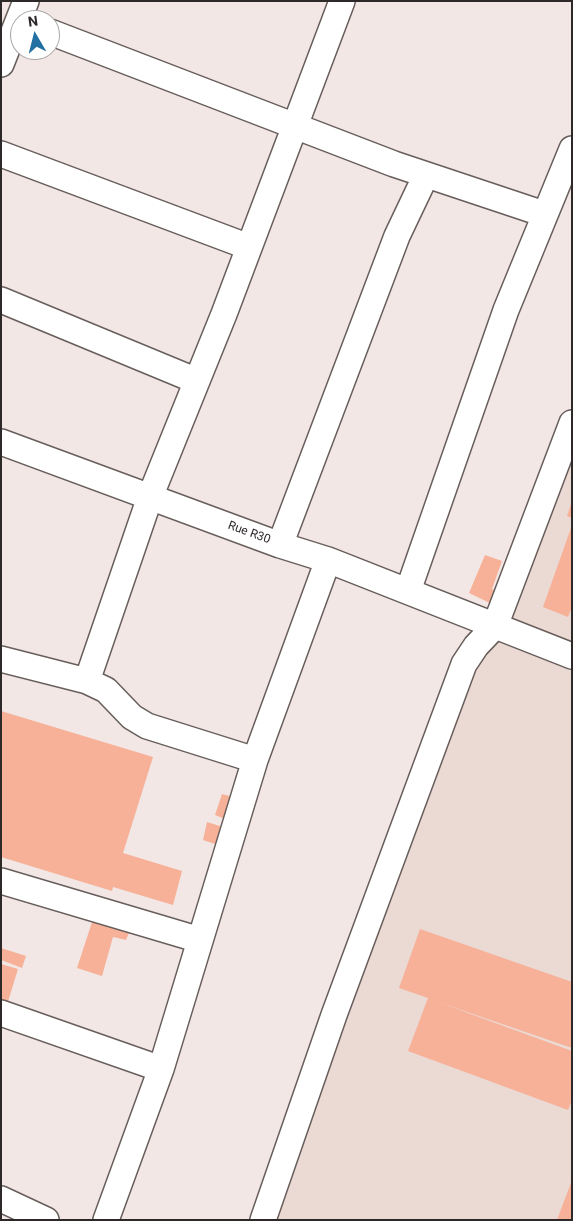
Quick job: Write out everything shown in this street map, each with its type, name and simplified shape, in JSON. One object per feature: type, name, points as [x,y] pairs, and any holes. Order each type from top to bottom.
[{"type":"street","points":[[87,681],[150,497],[249,247],[342,1]]},
{"type":"street","points":[[60,36],[426,175],[544,214]]},
{"type":"street","points":[[1,64],[10,43]]},
{"type":"street","points":[[408,591],[506,310],[572,149]]},
{"type":"street","points":[[1,154],[249,247]]},
{"type":"street","points":[[280,545],[397,236],[426,175]]},
{"type":"street","points":[[1,300],[197,381]]},
{"type":"street","points":[[263,1220],[334,1015],[464,664],[476,646],[496,626],[572,423]]},
{"type":"street","name":"Rue R30","points":[[1,442],[280,545],[328,560],[572,656]]},
{"type":"street","points":[[106,1220],[161,1069],[255,760],[328,560]]},
{"type":"street","points":[[1,659],[87,681],[106,690],[132,717],[147,726],[255,760]]},
{"type":"street","points":[[1,881],[200,940]]},
{"type":"street","points":[[1,1013],[161,1069]]},
{"type":"street","points":[[1,1199],[33,1217]]},
{"type":"shaded area","points":[[572,413],[572,1220],[260,1220]]},
{"type":"building","points":[[572,504],[572,518],[567,516]]},
{"type":"building","points":[[571,528],[572,607],[568,617],[543,607]]},
{"type":"building","points":[[485,555],[502,561],[492,589],[496,591],[492,604],[469,593]]},
{"type":"building","points":[[1,711],[153,757],[123,853],[182,871],[173,905],[113,887],[112,891],[1,857]]},
{"type":"building","points":[[222,794],[233,797],[225,819],[215,815]]},
{"type":"building","points":[[207,822],[223,827],[218,845],[203,840]]},
{"type":"building","points":[[94,916],[131,928],[126,940],[113,937],[102,976],[77,968]]},
{"type":"building","points":[[420,929],[572,982],[572,1048],[438,1002],[572,1051],[572,1100],[568,1110],[408,1051],[428,998],[399,988]]},
{"type":"building","points":[[1,948],[26,956],[22,968],[1,960]]},
{"type":"building","points":[[1,964],[18,969],[7,1005],[1,1003]]},
{"type":"building","points":[[572,1180],[572,1220],[557,1220]]}]
